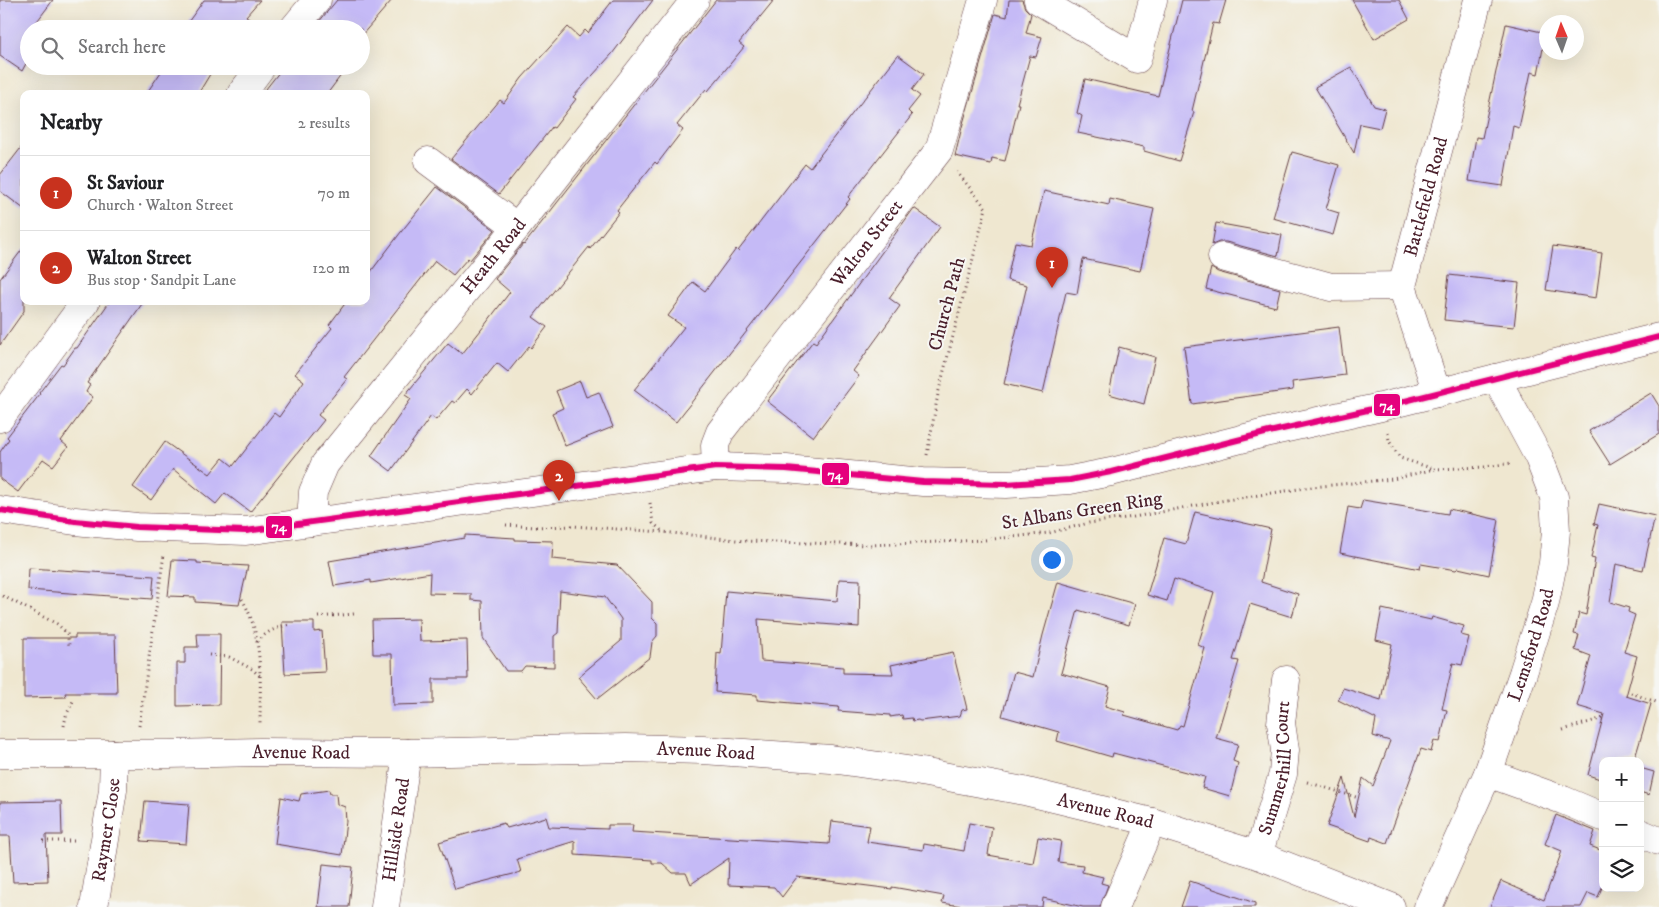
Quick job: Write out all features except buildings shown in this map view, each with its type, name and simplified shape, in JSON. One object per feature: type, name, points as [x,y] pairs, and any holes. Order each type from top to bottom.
[{"type":"street","points":[[300,20],[317,0]]},
{"type":"street","name":"Heath Road","points":[[312,522],[313,492],[325,464],[517,227],[695,0]]},
{"type":"street","name":"Walton Street","points":[[716,467],[715,445],[720,432],[939,150],[983,0]]},
{"type":"street","points":[[1038,0],[1137,59],[1152,0]]},
{"type":"street","name":"Battlefield Road","points":[[1402,286],[1478,0]]},
{"type":"street","points":[[244,90],[255,75]]},
{"type":"street","points":[[428,160],[517,227]]},
{"type":"street","points":[[1222,257],[1331,287],[1402,286],[1437,393]]},
{"type":"street","points":[[0,418],[83,305]]},
{"type":"street","points":[[0,510],[75,522],[153,528],[246,531],[716,467],[786,469],[923,482],[1006,484],[1078,478],[1111,472],[1269,432],[1437,393],[1659,337]]},
{"type":"street","name":"Lemsford Road","points":[[1428,907],[1488,773],[1545,603],[1553,564],[1556,530],[1554,497],[1539,458],[1496,378]]},
{"type":"street","name":"Summerhill Court","points":[[1258,855],[1283,774],[1285,750],[1281,723],[1286,680]]},
{"type":"street","name":"Avenue Road","points":[[0,754],[406,753],[625,748],[703,750],[831,758],[1024,791],[1152,822],[1258,855],[1391,907]]},
{"type":"street","name":"Hillside Road","points":[[385,907],[406,753]]},
{"type":"street","name":"Raymer Close","points":[[94,907],[113,790],[114,754]]},
{"type":"street","points":[[1488,773],[1599,815]]},
{"type":"street","points":[[1116,907],[1152,822]]},
{"type":"street","points":[[1644,835],[1659,841]]},
{"type":"path","name":"Church Path","points":[[923,482],[928,442],[938,394],[986,208],[939,150]]},
{"type":"path","points":[[1386,424],[1389,441],[1400,458],[1434,469]]},
{"type":"path","name":"St Albans Green Ring","points":[[501,525],[534,527],[572,526],[663,532],[745,541],[871,545],[984,540],[1049,533],[1089,523],[1302,488],[1393,479],[1434,469],[1485,467],[1539,458]]},
{"type":"path","points":[[649,499],[652,523],[663,532]]},
{"type":"path","points":[[139,729],[165,547],[151,545],[153,528]]},
{"type":"path","points":[[3,596],[57,624],[67,633],[69,645]]},
{"type":"path","points":[[242,599],[249,611],[257,642],[260,676],[260,752]]},
{"type":"path","points":[[318,617],[354,614]]},
{"type":"path","points":[[257,642],[264,634],[274,628],[289,625]]},
{"type":"path","points":[[208,655],[229,657],[252,669],[260,676]]},
{"type":"path","points":[[1631,693],[1659,703]]},
{"type":"path","points":[[1563,730],[1603,718]]},
{"type":"path","points":[[1283,774],[1359,798]]},
{"type":"path","points":[[43,841],[105,841]]},
{"type":"transit line","name":"74","points":[[0,510],[75,521],[137,527],[246,531],[716,467],[786,469],[923,482],[1006,484],[1070,480],[1111,472],[1269,432],[1381,407],[1659,337]]},
{"type":"place","name":"St Saviour","points":[[1052,288]]},
{"type":"place","name":"Walton Street","points":[[559,501]]}]
